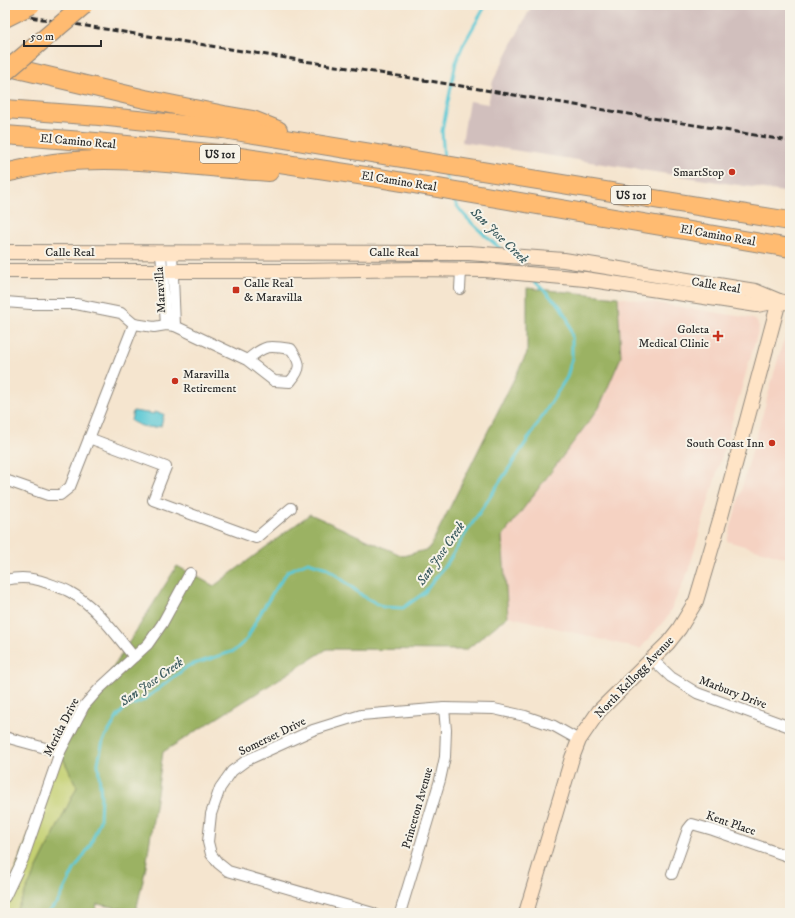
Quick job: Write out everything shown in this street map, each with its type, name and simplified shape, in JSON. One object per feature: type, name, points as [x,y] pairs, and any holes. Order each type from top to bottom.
[{"type":"highway","points":[[5,18],[31,5]]},
{"type":"highway","points":[[5,72],[84,5]]},
{"type":"highway","points":[[5,66],[145,99],[253,120],[304,141]]},
{"type":"highway","name":"El Camino Real","points":[[5,109],[224,128],[790,221]]},
{"type":"highway","name":"El Camino Real","points":[[5,136],[96,142],[220,154],[385,179],[790,248]]},
{"type":"highway","points":[[5,173],[61,162],[127,160],[248,171],[385,179]]},
{"type":"main road","name":"Calle Real","points":[[5,252],[469,253],[564,260],[755,291],[784,302]]},
{"type":"main road","name":"Calle Real","points":[[5,271],[303,271],[418,269],[494,271],[585,279],[757,306],[784,302]]},
{"type":"main road","name":"North Kellogg Avenue","points":[[526,913],[572,758],[579,740],[599,711],[668,643],[694,605],[784,302]]},
{"type":"street","name":"Maravilla","points":[[167,252],[171,326]]},
{"type":"street","points":[[460,289],[461,270]]},
{"type":"street","points":[[5,302],[31,304],[76,304],[121,313],[134,324],[154,327],[171,326],[247,360],[274,381],[290,382],[298,373],[298,360],[291,349],[275,346],[261,349],[247,360]]},
{"type":"street","points":[[5,480],[48,494],[60,495],[70,487],[134,324]]},
{"type":"street","points":[[89,438],[166,467],[153,500],[256,538],[291,508]]},
{"type":"street","name":"Merida Drive","points":[[5,897],[24,859],[60,752],[84,706],[99,689],[148,644],[162,624],[190,573]]},
{"type":"street","points":[[5,580],[30,577],[70,592],[87,604],[107,624],[134,657]]},
{"type":"street","name":"Marbury Drive","points":[[652,659],[671,677],[697,693],[790,727]]},
{"type":"street","name":"Somerset Drive","points":[[373,913],[228,870],[218,863],[211,854],[208,842],[211,814],[220,788],[232,771],[247,760],[313,730],[361,715],[444,708],[494,709],[525,716],[554,726],[579,740]]},
{"type":"street","name":"Princeton Avenue","points":[[400,913],[440,780],[444,757],[446,730],[444,708]]},
{"type":"street","points":[[5,737],[60,752]]},
{"type":"street","name":"Kent Place","points":[[672,874],[688,829],[692,824],[790,857]]},
{"type":"shaded area","points":[[532,5],[790,5],[790,193],[462,142],[469,101],[488,104],[493,81]]},
{"type":"shaded area","points":[[618,297],[750,318],[757,321],[759,328],[688,572],[668,616],[640,649],[508,616],[502,537],[599,408],[621,357]]},
{"type":"shaded area","name":"South Coast Inn","points":[[790,328],[790,559],[727,541],[782,345]]},
{"type":"green space","points":[[527,288],[618,297],[621,357],[599,408],[502,537],[508,616],[466,650],[327,649],[163,752],[146,867],[136,911],[97,904],[95,913],[15,913],[77,787],[60,752],[177,566],[214,586],[310,514],[403,556],[429,549],[527,353]]},
{"type":"green space","points":[[60,752],[77,787],[15,913],[5,913],[5,897]]},
{"type":"water","points":[[133,411],[164,414],[161,426],[142,426],[131,421]]},
{"type":"waterway","name":"San Jose Creek","points":[[444,160],[442,131],[456,62],[463,45],[486,5]]},
{"type":"waterway","name":"San Jose Creek","points":[[445,171],[448,183]]},
{"type":"waterway","name":"San Jose Creek","points":[[452,196],[455,203],[467,218],[502,250]]},
{"type":"waterway","name":"San Jose Creek","points":[[47,913],[58,902],[74,870],[90,846],[100,820],[101,796],[98,763],[103,741],[118,716],[125,708],[144,700],[188,666],[234,651],[247,639],[272,594],[288,571],[308,562],[327,568],[363,596],[383,607],[403,608],[424,593],[450,559],[567,377],[572,358],[572,337],[568,320],[560,306],[532,279]]},
{"type":"railway","points":[[5,13],[467,87],[790,141]]},
{"type":"place","name":"SmartStop","points":[[732,172]]},
{"type":"place","name":"Calle Real & Maravilla","points":[[236,290]]},
{"type":"place","name":"Goleta Medical Clinic","points":[[718,336]]},
{"type":"place","name":"Maravilla Retirement","points":[[175,381]]},
{"type":"place","name":"South Coast Inn","points":[[772,443]]}]
